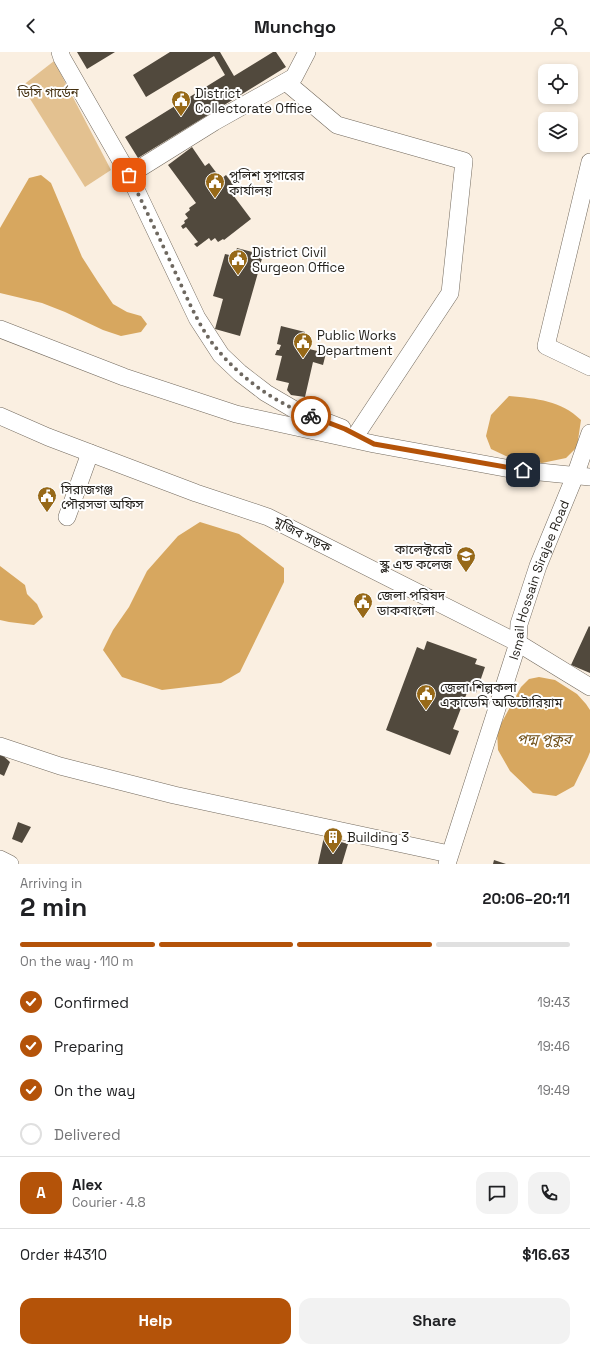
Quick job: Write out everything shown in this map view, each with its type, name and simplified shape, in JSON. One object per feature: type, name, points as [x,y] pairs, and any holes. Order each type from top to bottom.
[{"type":"street","points":[[60,52],[129,175],[196,318],[221,355],[240,373],[266,393],[295,410],[345,429],[374,444]]},
{"type":"street","points":[[129,175],[214,122],[294,77],[307,52]]},
{"type":"street","points":[[286,82],[337,125],[464,161],[450,293],[356,435]]},
{"type":"street","points":[[590,162],[546,346],[590,367]]},
{"type":"street","points":[[0,329],[124,377],[236,414],[374,444],[510,469],[583,476]]},
{"type":"street","name":"মুজিব সড়ক","points":[[0,416],[48,437],[196,493],[268,517],[518,643],[590,687]]},
{"type":"street","name":"Ismail Hossain Sirajee Road","points":[[448,859],[518,643],[519,624],[538,566],[583,476],[590,433]]},
{"type":"street","points":[[66,517],[90,453]]},
{"type":"street","points":[[0,746],[60,766],[174,795],[448,859]]},
{"type":"street","points":[[0,859],[10,864]]},
{"type":"green space","name":"ডিসি গার্ডেন","points":[[54,61],[111,170],[85,187],[22,86]]},
{"type":"water","points":[[41,175],[51,183],[82,257],[113,304],[127,312],[141,316],[147,324],[141,332],[121,336],[103,330],[42,303],[0,293],[0,228],[29,178]]},
{"type":"water","points":[[509,396],[530,398],[557,404],[573,413],[581,420],[577,447],[566,458],[542,463],[508,457],[491,449],[486,436],[491,415]]},
{"type":"water","points":[[200,522],[239,534],[284,568],[284,582],[240,672],[221,683],[162,690],[122,677],[103,650],[113,630],[129,607],[147,571],[178,536]]},
{"type":"water","points":[[0,566],[25,585],[27,594],[37,604],[43,617],[34,625],[0,620]]},
{"type":"water","name":"পদ্ম পুকুর","points":[[539,677],[555,680],[577,694],[590,710],[590,752],[574,786],[556,796],[533,793],[510,771],[498,750],[497,731],[521,687],[529,679]]},
{"type":"building","points":[[77,52],[115,52],[87,69]]},
{"type":"building","name":"District Collectorate Office","points":[[170,52],[220,52],[234,76],[273,52],[276,52],[286,67],[138,158],[125,137],[225,75],[214,56],[146,97],[133,75]]},
{"type":"building","name":"পুলিশ সুপারের কার্যালয়","points":[[192,147],[205,166],[209,163],[221,179],[226,175],[238,191],[233,195],[251,219],[224,240],[223,239],[218,242],[215,238],[211,241],[209,238],[197,247],[194,244],[198,242],[186,227],[183,229],[181,226],[188,218],[185,214],[190,210],[189,208],[196,203],[168,165]]},
{"type":"building","name":"District Civil Surgeon Office","points":[[237,248],[263,255],[240,336],[215,329],[223,299],[213,296],[225,254],[234,256]]},
{"type":"building","name":"Public Works Department","points":[[281,326],[305,332],[303,341],[310,342],[309,349],[326,353],[323,365],[313,362],[305,397],[291,395],[287,390],[289,383],[276,380],[282,356],[275,355],[281,345],[277,344]]},
{"type":"building","points":[[589,626],[590,627],[590,673],[571,665]]},
{"type":"building","name":"জেলা শিল্পকলা একাডেমি অডিটোরিয়াম","points":[[427,641],[477,659],[475,664],[485,667],[476,693],[468,690],[453,729],[459,731],[450,755],[386,730],[417,647],[424,650]]},
{"type":"building","points":[[0,753],[10,762],[4,776],[0,774]]},
{"type":"building","points":[[18,822],[31,827],[22,843],[12,839]]},
{"type":"building","name":"Building 3","points":[[324,837],[348,844],[342,864],[318,864]]},
{"type":"building","points":[[494,860],[506,864],[493,864]]},
{"type":"way so far","points":[[129,175],[196,318],[221,355],[240,373],[266,393],[295,410],[311,416]]},
{"type":"place","name":"District Collectorate Office","points":[[181,117]]},
{"type":"place","name":"পুলিশ সুপারের কার্যালয়","points":[[215,199]]},
{"type":"place","name":"District Civil Surgeon Office","points":[[238,276]]},
{"type":"place","name":"Public Works Department","points":[[303,359]]},
{"type":"place","name":"সিরাজগঞ্জ পৌরসভা অফিস","points":[[47,513]]},
{"type":"place","name":"কালেক্টরেট স্কুল এন্ড কলেজ","points":[[466,573]]},
{"type":"place","name":"জেলা পরিষদ ডাকবাংলো","points":[[363,619]]},
{"type":"place","name":"জেলা শিল্পকলা একাডেমি অডিটোরিয়াম","points":[[426,711]]},
{"type":"place","name":"Building 3","points":[[333,854]]},
{"type":"route","points":[[311,416],[345,429],[374,444],[510,469],[523,470]]}]
